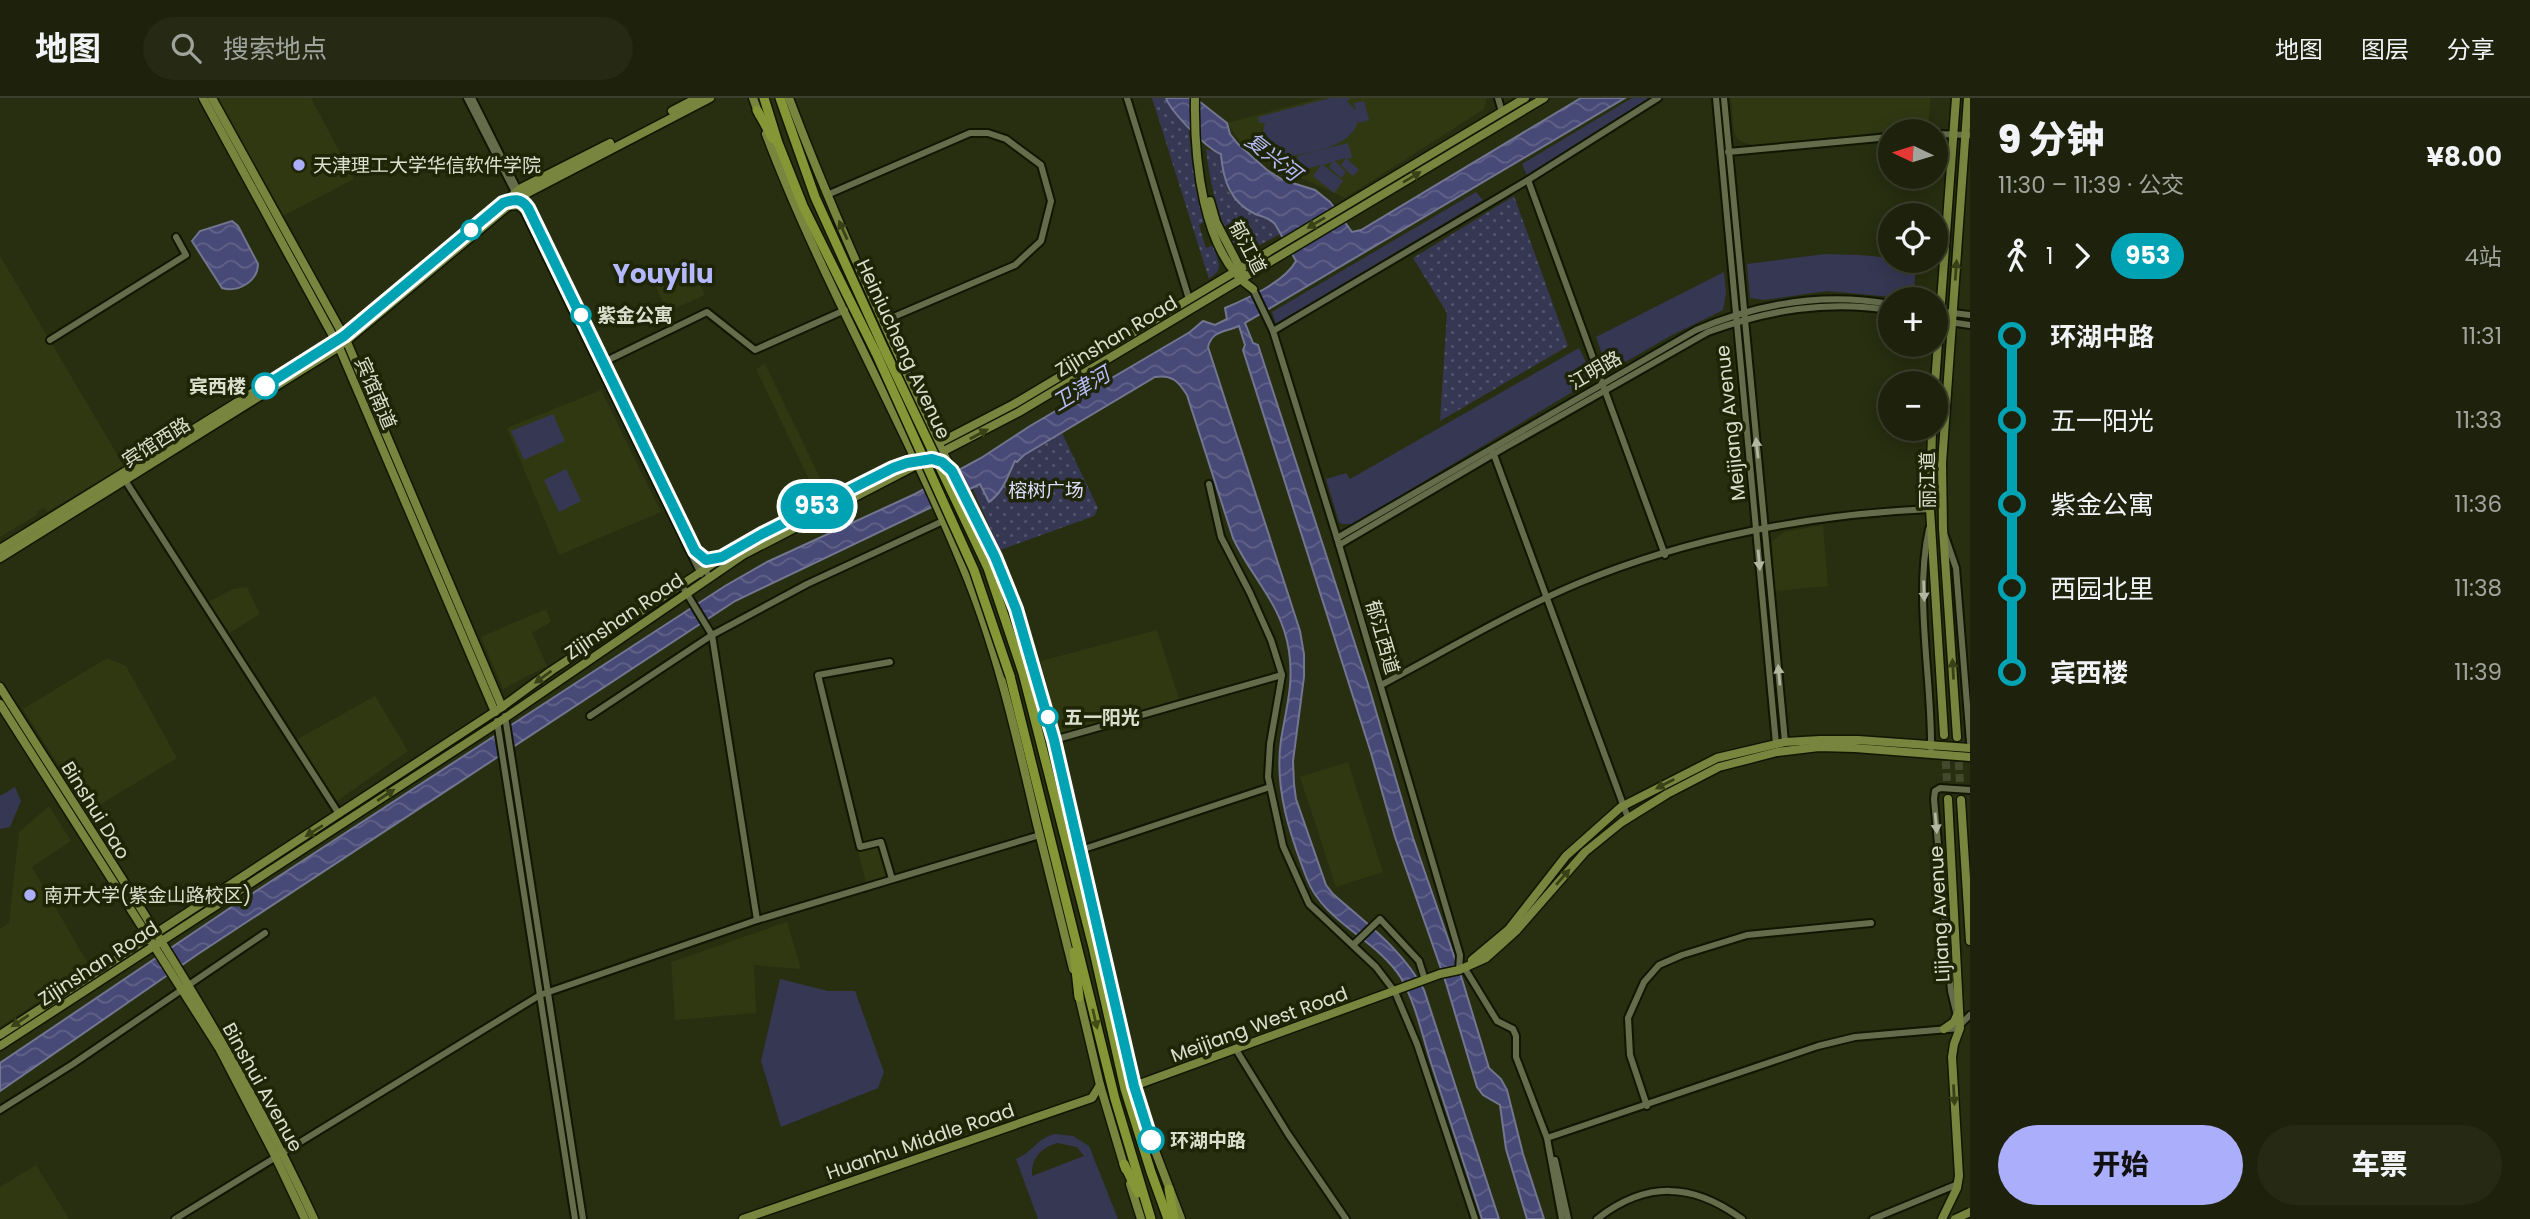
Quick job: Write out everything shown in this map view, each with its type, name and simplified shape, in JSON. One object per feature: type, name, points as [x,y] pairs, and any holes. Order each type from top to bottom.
[{"type":"highway","name":"Heiniucheng Avenue","points":[[764,98],[803,206],[880,351],[988,568],[1023,673],[1093,947],[1125,1089],[1168,1219]]},
{"type":"highway","name":"Heiniucheng Avenue","points":[[780,98],[815,197],[974,570],[1010,676],[1147,1218]]},
{"type":"highway","points":[[788,98],[789,122]]},
{"type":"highway","points":[[757,110],[787,165]]},
{"type":"highway","points":[[1058,813],[1087,889]]},
{"type":"highway","points":[[1067,906],[1079,997]]},
{"type":"highway","points":[[1124,1164],[1147,1218]]},
{"type":"highway","points":[[1170,1189],[1174,1219]]},
{"type":"main road","name":"宾馆南道","points":[[203,98],[341,341]]},
{"type":"main road","name":"宾馆南道","points":[[212,98],[341,341],[498,710]]},
{"type":"main road","name":"宾馆西路","points":[[0,558],[123,477],[341,341],[518,196],[697,98]]},
{"type":"main road","name":"宾馆西路","points":[[518,196],[710,98]]},
{"type":"main road","name":"Heiniucheng Avenue","points":[[753,98],[789,194],[943,521]]},
{"type":"main road","name":"Heiniucheng Avenue","points":[[788,98],[827,195],[943,453],[995,557]]},
{"type":"main road","name":"郁江道","points":[[1197,98],[1200,166],[1216,222],[1237,270],[1254,292]]},
{"type":"main road","points":[[1351,208],[1525,98]]},
{"type":"main road","points":[[1285,247],[1544,98]]},
{"type":"main road","points":[[1940,287],[1956,98]]},
{"type":"main road","name":"丽江道","points":[[1957,737],[1943,529],[1942,463],[1968,135],[1968,98]]},
{"type":"main road","points":[[505,205],[518,205],[526,209]]},
{"type":"main road","name":"Zijinshan Road","points":[[0,1046],[160,948],[502,720],[705,572],[897,477],[939,444],[1014,404],[1237,270],[1285,247]]},
{"type":"main road","name":"Zijinshan Road","points":[[726,561],[762,534],[893,468],[932,459],[1019,412],[1242,279],[1285,247]]},
{"type":"main road","name":"丽江道","points":[[1932,441],[1930,524],[1944,735]]},
{"type":"main road","points":[[932,459],[942,462],[952,471]]},
{"type":"main road","points":[[897,477],[912,475],[925,484]]},
{"type":"main road","name":"宾馆西路","points":[[0,549],[123,477]]},
{"type":"main road","points":[[943,521],[963,567],[1007,694],[1100,1085],[1124,1164]]},
{"type":"main road","points":[[693,553],[706,560],[726,561]]},
{"type":"main road","points":[[963,567],[995,557],[1016,609],[1054,740],[1134,1086],[1181,1219]]},
{"type":"main road","name":"Zijinshan Road","points":[[0,1034],[498,710],[551,671],[684,588]]},
{"type":"main road","name":"Binshui Dao","points":[[0,687],[151,934]]},
{"type":"main road","name":"Binshui Dao","points":[[0,704],[177,974]]},
{"type":"main road","points":[[1461,969],[1509,929],[1566,856],[1623,806],[1717,758],[1781,743],[1840,739],[1931,749],[1970,757]]},
{"type":"main road","points":[[1461,969],[1486,958],[1516,931],[1585,852],[1628,818],[1719,767],[1777,752],[1836,747],[1970,748]]},
{"type":"main road","name":"Lijiang Avenue","points":[[1948,799],[1954,1024]]},
{"type":"main road","points":[[1961,800],[1970,941]]},
{"type":"main road","name":"Meijiang West Road","points":[[1134,1086],[1440,974],[1461,969]]},
{"type":"main road","name":"Binshui Avenue","points":[[177,974],[314,1219]]},
{"type":"main road","points":[[1942,1219],[1958,1184],[1954,1024],[1970,1026]]},
{"type":"main road","name":"Huanhu Middle Road","points":[[743,1219],[1092,1098],[1100,1085]]},
{"type":"main road","name":"Huanhu Middle Road","points":[[758,1219],[1092,1102],[1107,1108]]},
{"type":"main road","name":"Binshui Avenue","points":[[278,1154],[305,1219]]},
{"type":"main road","points":[[1955,1219],[1970,1213]]},
{"type":"street","points":[[470,98],[693,553],[705,572]]},
{"type":"street","points":[[1127,98],[1189,299]]},
{"type":"street","points":[[1498,98],[1502,112]]},
{"type":"street","points":[[1273,331],[1528,180],[1658,98]]},
{"type":"street","name":"Meijiang Avenue","points":[[1716,98],[1757,530],[1781,743]]},
{"type":"street","name":"Meijiang Avenue","points":[[1724,98],[1765,528],[1781,743]]},
{"type":"street","points":[[827,195],[970,133],[988,133],[1006,139],[1041,165],[1051,201],[1041,240],[1015,265],[884,321]]},
{"type":"street","points":[[1948,134],[1968,135]]},
{"type":"street","points":[[1728,152],[1878,138]]},
{"type":"street","points":[[1528,180],[1665,555]]},
{"type":"street","points":[[50,340],[186,255],[176,237]]},
{"type":"street","name":"郁江西道","points":[[1254,292],[1273,331],[1338,542],[1460,954],[1461,969]]},
{"type":"street","name":"江明路","points":[[1338,542],[1603,387],[1736,318],[1783,304],[1812,300],[1878,302]]},
{"type":"street","name":"江明路","points":[[1744,316],[1822,305],[1878,309]]},
{"type":"street","points":[[602,363],[707,312],[755,350],[845,310]]},
{"type":"street","points":[[1952,318],[1970,315]]},
{"type":"street","points":[[1948,317],[1970,325]]},
{"type":"street","points":[[1493,451],[1628,818]]},
{"type":"street","points":[[123,477],[340,814]]},
{"type":"street","points":[[1209,484],[1221,537],[1271,640],[1282,675],[1270,744],[1268,777],[1283,846],[1309,904],[1376,967],[1395,992],[1417,1044],[1475,1219]]},
{"type":"street","points":[[1381,684],[1547,598],[1621,568],[1765,528],[1930,509]]},
{"type":"street","points":[[590,716],[712,635],[807,584],[943,521]]},
{"type":"street","points":[[1930,524],[1924,553],[1924,587],[1931,749]]},
{"type":"street","points":[[1943,529],[1956,568],[1970,742]]},
{"type":"street","points":[[684,588],[712,635],[757,920]]},
{"type":"street","points":[[890,662],[818,675],[860,848],[881,842],[892,879]]},
{"type":"street","points":[[1054,740],[1282,675]]},
{"type":"street","points":[[498,710],[511,755],[575,1219]]},
{"type":"street","points":[[502,720],[504,759],[583,1219]]},
{"type":"street","points":[[1078,851],[1270,787]]},
{"type":"street","points":[[1954,1044],[1951,1036],[1954,1024],[1934,799],[1940,788],[1970,790]]},
{"type":"street","points":[[175,1219],[544,994],[757,920],[1040,835]]},
{"type":"street","points":[[1353,946],[1380,919],[1419,961],[1428,979]]},
{"type":"street","points":[[1647,1106],[1630,1055],[1628,1018],[1644,982],[1659,965],[1682,954],[1746,935],[1871,923]]},
{"type":"street","points":[[0,1110],[265,933]]},
{"type":"street","points":[[1461,969],[1497,1021],[1513,1029],[1516,1036],[1516,1050],[1549,1140],[1568,1219]]},
{"type":"street","points":[[1549,1140],[1818,1046],[1855,1037],[1954,1024],[1970,1016]]},
{"type":"street","points":[[1235,1048],[1288,1134],[1346,1219]]},
{"type":"street","points":[[1549,1140],[1562,1219]]},
{"type":"street","points":[[1873,1219],[1958,1184]]},
{"type":"street","points":[[1597,1219],[1632,1196],[1672,1190],[1687,1192],[1716,1203],[1742,1219]]},
{"type":"shaded area","name":"天津理工大学华信软件学院","points":[[311,98],[354,179],[281,217],[216,100]]},
{"type":"shaded area","points":[[1321,98],[1487,98],[1484,109],[1345,198],[1267,162],[1242,144],[1227,123]]},
{"type":"shaded area","points":[[1731,98],[1930,98],[1929,119],[1878,119],[1878,133],[1754,146],[1738,140],[1734,133]]},
{"type":"shaded area","points":[[0,256],[124,466],[47,512],[44,508],[36,512],[37,515],[0,537]]},
{"type":"shaded area","points":[[693,268],[705,295],[667,312],[656,286]]},
{"type":"shaded area","points":[[765,364],[825,488],[815,492],[756,369]]},
{"type":"shaded area","points":[[601,390],[661,512],[559,555],[507,428]]},
{"type":"shaded area","points":[[1823,525],[1828,586],[1775,591],[1772,541],[1784,532]]},
{"type":"shaded area","points":[[247,587],[260,614],[230,633],[208,602],[233,589]]},
{"type":"shaded area","points":[[546,609],[551,622],[532,633],[547,666],[503,689],[481,637]]},
{"type":"shaded area","points":[[1157,630],[1179,699],[1059,734],[1041,661]]},
{"type":"shaded area","points":[[107,658],[126,666],[177,758],[88,812],[23,709]]},
{"type":"shaded area","points":[[375,696],[408,751],[337,801],[296,740]]},
{"type":"shaded area","points":[[1348,762],[1383,872],[1336,887],[1300,777]]},
{"type":"shaded area","name":"南开大学(紫金山路校区)","points":[[49,806],[71,841],[32,867],[90,967],[0,1027],[0,929],[9,923],[19,832]]},
{"type":"shaded area","points":[[881,845],[889,876],[866,882],[858,851]]},
{"type":"shaded area","points":[[787,922],[801,969],[754,965],[756,1013],[675,1020],[671,962]]},
{"type":"shaded area","points":[[36,1165],[69,1219],[0,1219],[0,1187]]},
{"type":"green space","points":[[1152,98],[1166,98],[1176,115],[1188,125],[1193,168],[1206,221],[1199,225],[1206,248],[1214,245],[1219,265],[1218,271],[1209,279]]},
{"type":"green space","points":[[1330,98],[1351,98],[1347,101],[1356,111],[1354,103],[1364,101],[1369,120],[1359,123],[1358,120],[1348,137],[1318,151],[1285,157],[1269,150],[1263,135],[1265,123],[1259,123],[1258,117]]},
{"type":"green space","points":[[1632,98],[1652,98],[1527,176],[1522,164]]},
{"type":"green space","points":[[1348,143],[1352,157],[1347,159],[1359,170],[1353,176],[1341,165],[1346,158],[1335,161],[1346,172],[1341,178],[1329,167],[1333,162],[1323,165],[1343,181],[1334,193],[1313,176],[1321,165],[1301,170],[1297,156]]},
{"type":"green space","points":[[1206,149],[1221,154],[1228,191],[1240,204],[1271,220],[1280,234],[1247,252],[1236,249],[1216,201]]},
{"type":"green space","points":[[1476,192],[1483,200],[1276,324],[1272,312]]},
{"type":"green space","points":[[1514,196],[1568,346],[1440,421],[1447,313],[1413,258]]},
{"type":"green space","points":[[1825,254],[1878,257],[1878,273],[1915,273],[1914,287],[1878,287],[1878,296],[1827,291],[1764,300],[1750,298],[1747,264]]},
{"type":"green space","points":[[1724,272],[1726,293],[1723,310],[1672,335],[1615,368],[1606,365],[1596,337]]},
{"type":"green space","points":[[1579,348],[1591,372],[1589,382],[1353,524],[1339,522],[1326,479],[1346,473],[1350,479]]},
{"type":"green space","points":[[553,414],[565,441],[524,460],[511,431]]},
{"type":"green space","name":"榕树广场","points":[[1062,433],[1098,508],[1094,516],[1000,550],[972,487],[980,483],[989,502],[1009,479],[1015,460],[1017,462]]},
{"type":"green space","points":[[566,469],[581,501],[559,512],[544,480]]},
{"type":"green space","points":[[15,787],[21,801],[10,827],[0,829],[0,796]]},
{"type":"green space","points":[[780,979],[828,991],[855,991],[884,1072],[878,1088],[781,1127],[761,1061]]},
{"type":"green space","points":[[1049,1136],[1073,1136],[1089,1146],[1118,1219],[1038,1219],[1016,1159]],"holes":[[[1057,1143],[1077,1147],[1084,1156],[1032,1176],[1035,1159],[1046,1148]]]},
{"type":"water","points":[[1166,98],[1195,98],[1227,123],[1230,134],[1238,144],[1267,170],[1283,180],[1315,190],[1330,202],[1352,232],[1361,230],[1581,98],[1625,98],[1245,323],[1253,343],[1258,345],[1368,684],[1413,838],[1462,979],[1489,1068],[1501,1079],[1507,1090],[1523,1154],[1544,1219],[1527,1219],[1506,1149],[1500,1105],[1483,1095],[1477,1087],[1446,983],[1395,837],[1371,753],[1243,350],[1245,345],[1239,326],[1216,334],[1208,347],[1300,631],[1304,677],[1293,761],[1296,799],[1326,885],[1395,950],[1424,990],[1499,1219],[1482,1219],[1415,1009],[1401,978],[1379,952],[1325,908],[1307,879],[1289,828],[1280,776],[1279,758],[1291,675],[1285,634],[1273,605],[1233,538],[1187,395],[1178,383],[1166,377],[1155,377],[1015,461],[1002,488],[989,502],[980,484],[735,601],[198,954],[0,1091],[0,1063],[230,908],[725,586],[767,562],[915,494],[981,458],[1030,426],[1190,332],[1203,321],[1215,325],[1227,319],[1225,308],[1264,289],[1283,276],[1296,261],[1275,224],[1239,203],[1226,181],[1221,154],[1190,129]]},
{"type":"water","points":[[232,221],[238,226],[258,264],[251,280],[240,287],[228,289],[222,288],[192,241],[200,231]]},
{"type":"tunnel","points":[[1945,749],[1948,799]]},
{"type":"tunnel","points":[[1958,750],[1961,800]]},
{"type":"bus line","name":"953","points":[[265,386],[344,336],[503,203],[516,200],[528,208],[695,551],[706,560],[722,557],[893,468],[926,459],[939,460],[947,465],[995,557],[1016,609],[1054,740],[1134,1086],[1151,1140]]},
{"type":"place","name":"天津理工大学华信软件学院","points":[[299,165]]},
{"type":"place","name":"紫金公寓","points":[[581,315]]},
{"type":"place","name":"宾西楼","points":[[265,386]]},
{"type":"place","name":"五一阳光","points":[[1048,717]]},
{"type":"place","name":"南开大学(紫金山路校区)","points":[[30,895]]},
{"type":"place","name":"环湖中路","points":[[1151,1140]]},
{"type":"district","name":"Youyilu","points":[[663,274]]},
{"type":"water label","name":"复兴河","points":[[1273,157]]},
{"type":"water label","name":"卫津河","points":[[1081,389]]}]
